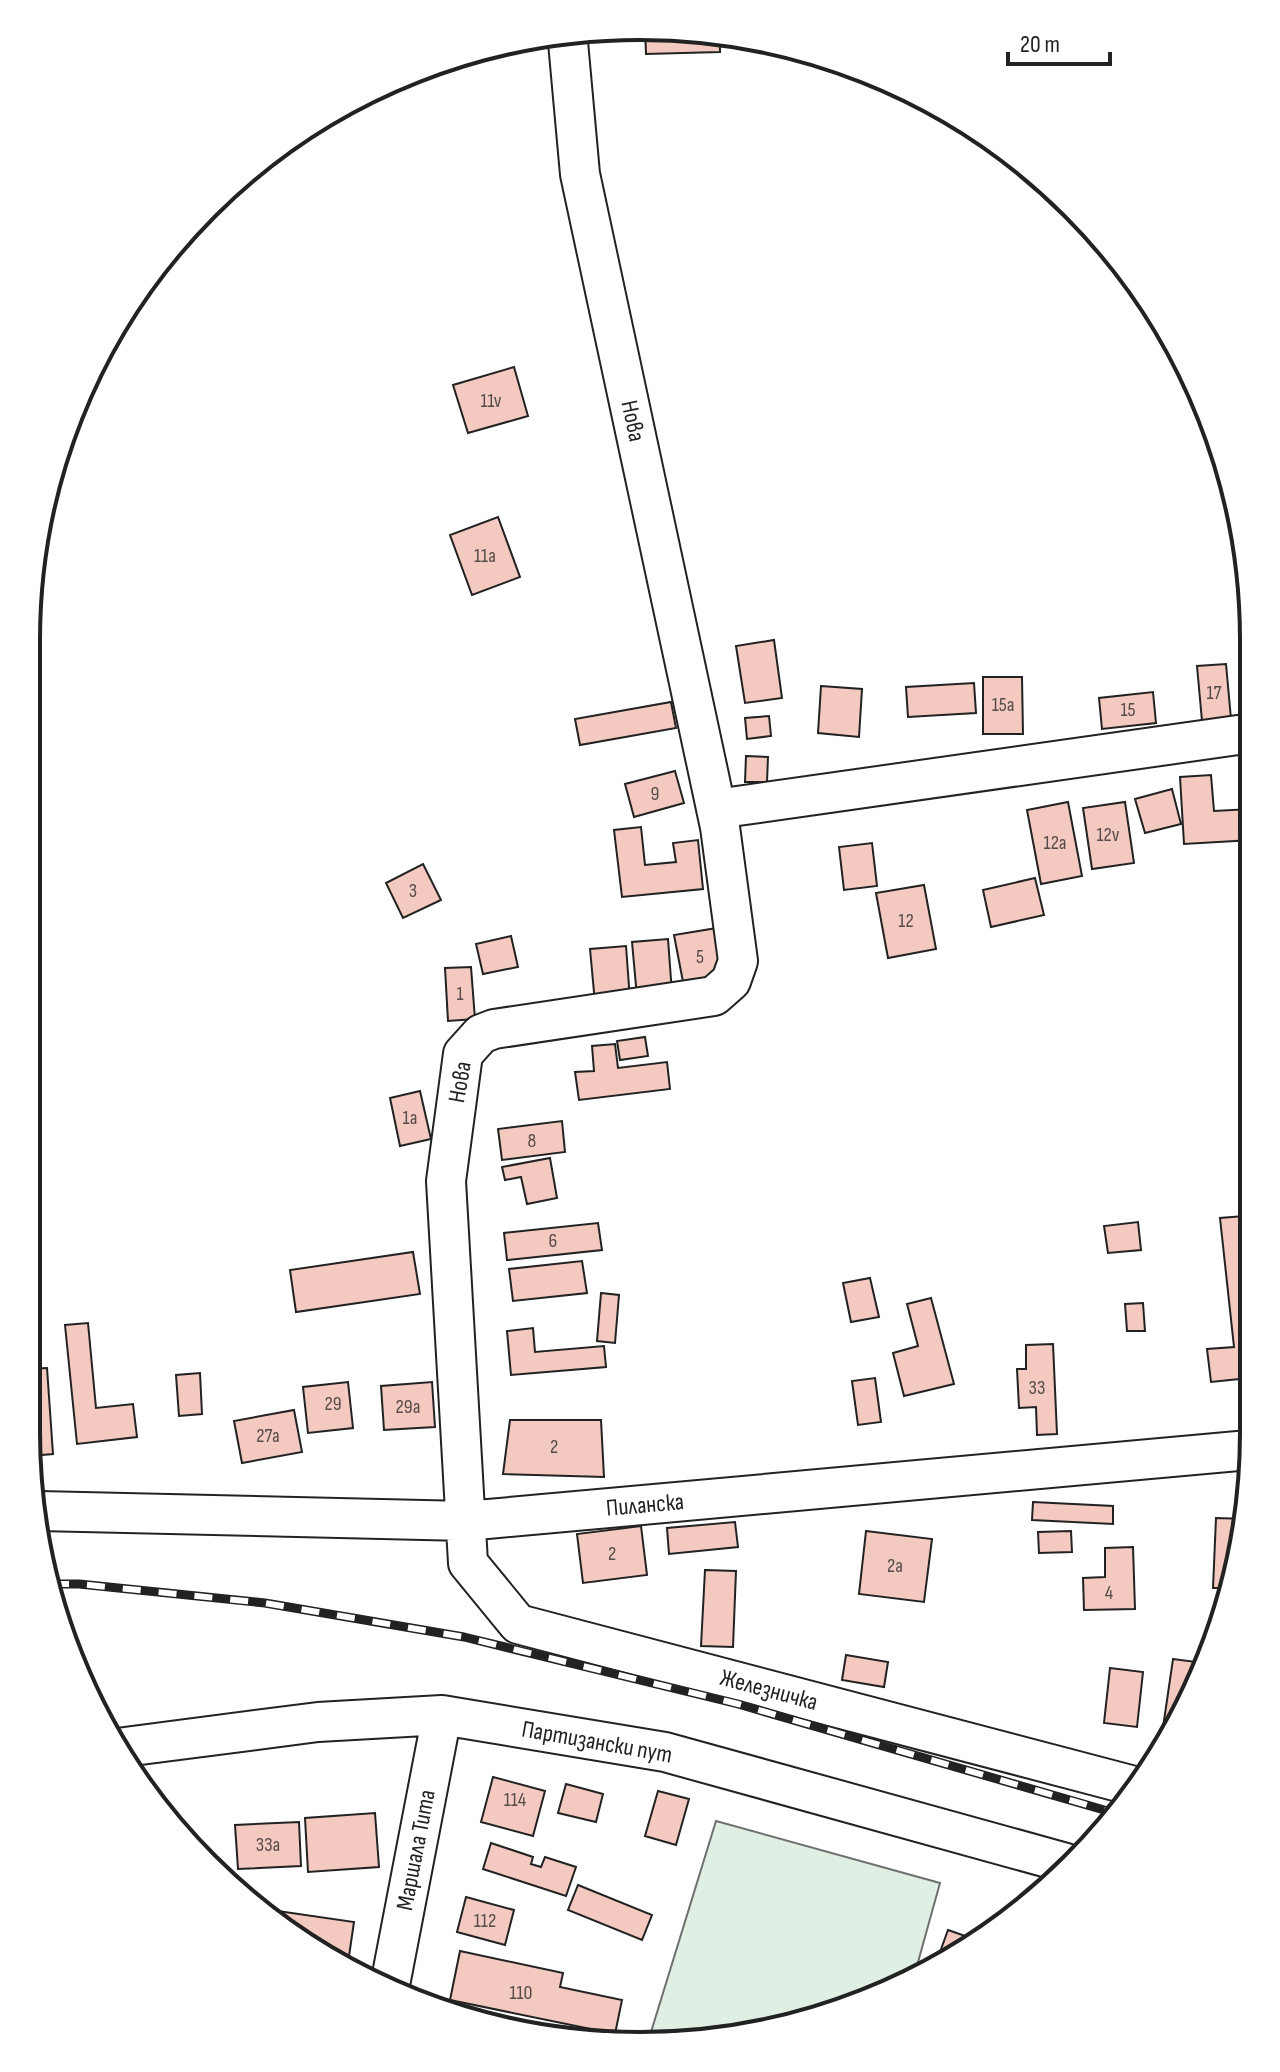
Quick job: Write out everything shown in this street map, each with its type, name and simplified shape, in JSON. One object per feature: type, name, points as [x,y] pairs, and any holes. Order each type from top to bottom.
[{"type":"street","name":"Нова","points":[[466,1521],[446,1181],[463,1054],[481,1034],[494,1029],[714,996],[731,981],[738,961],[716,809],[580,174],[568,44]]},
{"type":"street","points":[[716,809],[1240,735]]},
{"type":"street","name":"Пиланска","points":[[45,1511],[466,1521],[1240,1451]]},
{"type":"street","name":"Железничка","points":[[466,1521],[468,1563],[518,1624],[1126,1784]]},
{"type":"street","name":"Партизански пут","points":[[129,1746],[318,1722],[442,1715],[665,1752],[1059,1861]]},
{"type":"street","name":"Маршала Тита","points":[[391,1978],[442,1715]]},
{"type":"green space","points":[[716,1821],[940,1883],[918,1964],[870,1986],[795,2012],[718,2027],[651,2032]]},
{"type":"building","points":[[645,40],[720,45],[720,52],[646,54]]},
{"type":"building","points":[[514,367],[528,416],[468,433],[453,385]]},
{"type":"building","points":[[498,517],[520,577],[472,595],[450,535]]},
{"type":"building","points":[[774,640],[782,698],[745,703],[736,646]]},
{"type":"building","points":[[1226,664],[1231,719],[1202,721],[1197,666]]},
{"type":"building","points":[[983,677],[1022,677],[1023,734],[983,734]]},
{"type":"building","points":[[974,683],[976,713],[908,717],[906,687]]},
{"type":"building","points":[[821,686],[862,689],[859,737],[818,733]]},
{"type":"building","points":[[1153,692],[1156,723],[1102,729],[1099,698]]},
{"type":"building","points":[[671,702],[676,728],[580,745],[575,719]]},
{"type":"building","points":[[769,716],[771,736],[747,739],[745,718]]},
{"type":"building","points":[[746,756],[768,757],[767,782],[745,782]]},
{"type":"building","points":[[675,771],[684,803],[634,817],[625,784]]},
{"type":"building","points":[[1211,775],[1214,811],[1240,810],[1240,841],[1184,844],[1180,777]]},
{"type":"building","points":[[1172,789],[1181,824],[1145,833],[1135,799]]},
{"type":"building","points":[[1068,802],[1082,876],[1041,884],[1027,810]]},
{"type":"building","points":[[1125,802],[1134,863],[1092,869],[1083,808]]},
{"type":"building","points":[[641,827],[645,865],[676,862],[673,843],[698,840],[703,889],[622,897],[614,830]]},
{"type":"building","points":[[872,843],[877,886],[844,890],[839,847]]},
{"type":"building","points":[[423,864],[441,900],[403,918],[386,883]]},
{"type":"building","points":[[1035,878],[1044,915],[991,927],[983,890]]},
{"type":"building","points":[[924,885],[936,949],[888,958],[876,893]]},
{"type":"building","points":[[717,928],[726,979],[684,987],[674,935]]},
{"type":"building","points":[[511,936],[518,967],[483,974],[476,944]]},
{"type":"building","points":[[668,939],[672,993],[637,997],[632,942]]},
{"type":"building","points":[[626,946],[630,1000],[595,1003],[590,949]]},
{"type":"building","points":[[471,967],[475,1019],[448,1021],[445,968]]},
{"type":"building","points":[[645,1037],[648,1056],[620,1060],[617,1041]]},
{"type":"building","points":[[615,1044],[618,1068],[667,1062],[670,1089],[579,1100],[575,1072],[594,1071],[592,1046]]},
{"type":"building","points":[[420,1091],[431,1139],[400,1146],[390,1098]]},
{"type":"building","points":[[562,1121],[565,1152],[502,1160],[498,1129]]},
{"type":"building","points":[[550,1158],[557,1198],[527,1204],[521,1177],[505,1180],[502,1167]]},
{"type":"building","points":[[1240,1216],[1240,1379],[1211,1382],[1207,1349],[1234,1347],[1220,1218]]},
{"type":"building","points":[[1138,1222],[1141,1250],[1108,1253],[1104,1226]]},
{"type":"building","points":[[598,1223],[602,1250],[507,1260],[504,1233]]},
{"type":"building","points":[[413,1252],[420,1294],[296,1312],[290,1270]]},
{"type":"building","points":[[582,1261],[587,1293],[513,1301],[509,1269]]},
{"type":"building","points":[[870,1278],[879,1317],[851,1322],[843,1283]]},
{"type":"building","points":[[601,1293],[619,1295],[615,1343],[597,1341]]},
{"type":"building","points":[[931,1298],[954,1384],[904,1396],[893,1353],[918,1346],[907,1304]]},
{"type":"building","points":[[1143,1303],[1145,1331],[1127,1331],[1125,1304]]},
{"type":"building","points":[[88,1323],[96,1408],[133,1404],[137,1437],[77,1444],[65,1325]]},
{"type":"building","points":[[533,1328],[535,1352],[604,1346],[606,1367],[511,1375],[507,1331]]},
{"type":"building","points":[[1053,1344],[1057,1434],[1037,1435],[1036,1407],[1019,1408],[1017,1369],[1026,1369],[1026,1345]]},
{"type":"building","points":[[40,1368],[47,1368],[53,1454],[41,1455],[40,1432]]},
{"type":"building","points":[[200,1373],[202,1414],[179,1416],[176,1375]]},
{"type":"building","points":[[875,1378],[881,1422],[858,1425],[852,1381]]},
{"type":"building","points":[[348,1382],[353,1428],[308,1433],[303,1387]]},
{"type":"building","points":[[432,1382],[435,1427],[384,1430],[381,1386]]},
{"type":"building","points":[[294,1410],[302,1452],[242,1463],[234,1421]]},
{"type":"building","points":[[510,1420],[601,1420],[604,1477],[503,1474]]},
{"type":"building","points":[[1033,1502],[1113,1506],[1113,1524],[1032,1520]]},
{"type":"building","points":[[1216,1518],[1233,1519],[1220,1587],[1213,1588]]},
{"type":"building","points":[[735,1522],[738,1547],[669,1554],[667,1528]]},
{"type":"building","points":[[641,1526],[647,1575],[583,1583],[577,1534]]},
{"type":"building","points":[[866,1531],[932,1539],[924,1602],[859,1594]]},
{"type":"building","points":[[1071,1531],[1072,1552],[1039,1553],[1038,1532]]},
{"type":"building","points":[[1133,1547],[1135,1609],[1084,1610],[1083,1578],[1105,1577],[1105,1548]]},
{"type":"building","points":[[705,1570],[736,1571],[733,1647],[701,1646]]},
{"type":"building","points":[[846,1655],[888,1662],[884,1687],[842,1680]]},
{"type":"building","points":[[1173,1659],[1194,1662],[1178,1697],[1163,1726]]},
{"type":"building","points":[[1110,1668],[1143,1672],[1137,1727],[1104,1723]]},
{"type":"building","points":[[493,1777],[545,1791],[533,1836],[481,1822]]},
{"type":"building","points":[[566,1784],[603,1794],[596,1822],[558,1813]]},
{"type":"building","points":[[658,1791],[689,1799],[676,1845],[645,1836]]},
{"type":"building","points":[[375,1813],[379,1867],[308,1872],[305,1818]]},
{"type":"building","points":[[299,1822],[301,1866],[238,1869],[235,1825]]},
{"type":"building","points":[[491,1843],[533,1857],[531,1864],[541,1867],[545,1857],[576,1867],[566,1896],[483,1869]]},
{"type":"building","points":[[578,1885],[652,1915],[642,1940],[568,1910]]},
{"type":"building","points":[[466,1897],[514,1910],[505,1945],[457,1932]]},
{"type":"building","points":[[279,1911],[354,1922],[349,1957]]},
{"type":"building","points":[[948,1930],[965,1936],[940,1952]]},
{"type":"building","points":[[460,1951],[563,1973],[560,1987],[622,2000],[616,2031],[600,2031],[450,2000]]},
{"type":"railway","points":[[59,1584],[265,1603],[464,1637],[738,1704],[1105,1810]]}]
